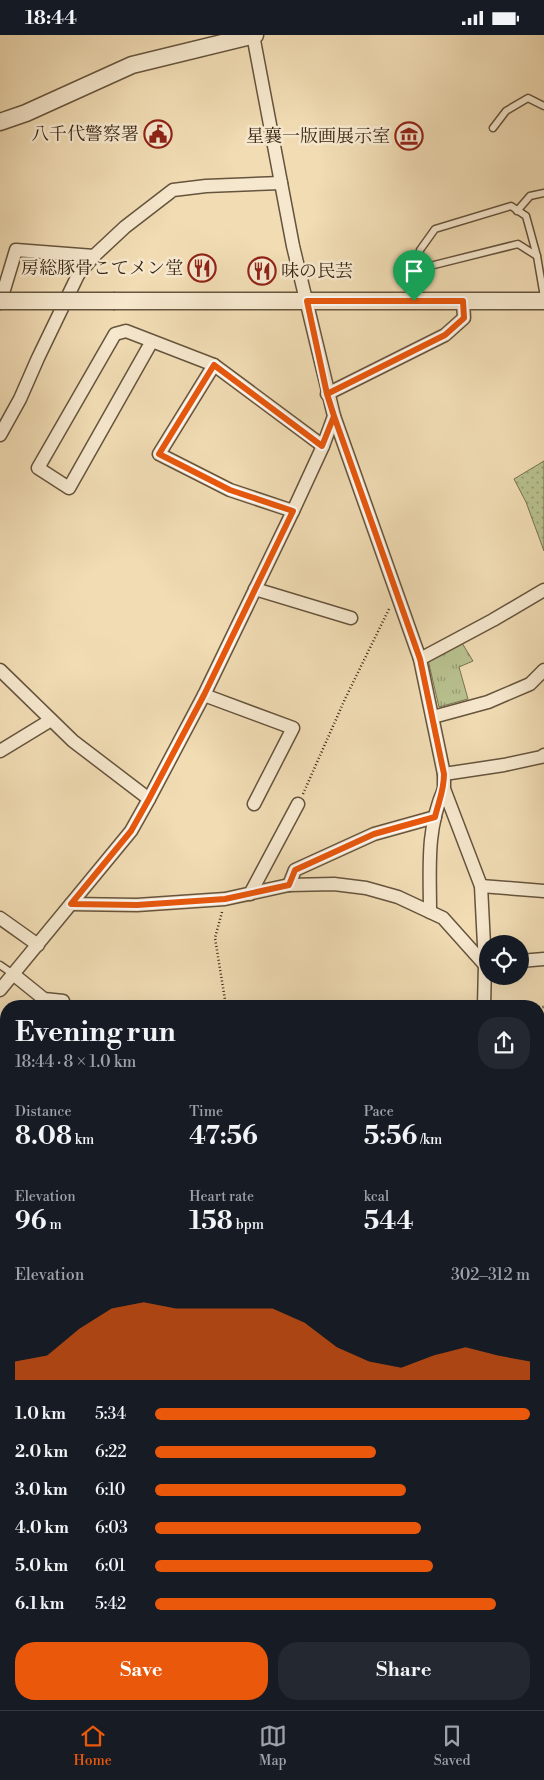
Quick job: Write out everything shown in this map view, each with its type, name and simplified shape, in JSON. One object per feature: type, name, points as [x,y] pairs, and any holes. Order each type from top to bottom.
[{"type":"street","points":[[0,122],[26,113],[132,65],[254,35],[281,183],[327,394],[420,659],[444,774],[444,789],[481,886],[484,935]]},
{"type":"street","points":[[0,435],[20,399],[78,275],[94,256],[125,227],[173,190],[206,185],[281,183]]},
{"type":"street","points":[[94,256],[16,250],[0,302],[544,301]]},
{"type":"street","points":[[327,394],[445,335],[464,318],[463,301]]},
{"type":"street","points":[[152,341],[69,488],[38,469],[115,334],[126,331],[152,341],[214,365],[322,446]]},
{"type":"street","points":[[214,365],[159,454],[230,490],[293,511]]},
{"type":"street","points":[[0,990],[131,831],[204,695],[293,511],[334,416]]},
{"type":"street","points":[[255,589],[351,618]]},
{"type":"street","points":[[420,659],[544,590]]},
{"type":"street","points":[[0,670],[73,741],[149,799]]},
{"type":"street","points":[[433,717],[488,702],[530,684],[544,670]]},
{"type":"street","points":[[204,695],[293,728],[254,803]]},
{"type":"street","points":[[0,751],[51,720]]},
{"type":"street","points":[[444,774],[504,765],[544,755]]},
{"type":"street","points":[[430,912],[429,843],[438,802],[444,789]]},
{"type":"street","points":[[250,894],[298,805]]},
{"type":"street","points":[[289,885],[295,870],[374,834],[435,817]]},
{"type":"street","points":[[71,904],[137,905],[225,899],[289,885],[366,887],[398,897],[443,918],[479,957]]},
{"type":"street","points":[[481,886],[544,891]]},
{"type":"street","points":[[0,918],[38,945]]},
{"type":"street","points":[[529,960],[544,959]]},
{"type":"street","points":[[13,974],[44,999],[54,1000]]},
{"type":"street","points":[[484,1000],[485,985]]},
{"type":"lane","points":[[493,127],[506,111],[528,98],[544,106]]},
{"type":"lane","points":[[518,211],[530,196],[544,193]]},
{"type":"lane","points":[[414,301],[420,251],[435,229],[510,206],[526,216],[537,256],[544,297]]},
{"type":"lane","points":[[418,269],[518,244],[537,256]]},
{"type":"lane","points":[[0,965],[13,974]]},
{"type":"path","points":[[298,805],[345,699],[397,593]]},
{"type":"path","points":[[225,899],[215,938],[225,1000]]},
{"type":"green space","points":[[544,461],[544,551],[526,502],[514,479]]},
{"type":"green space","points":[[462,643],[473,661],[459,667],[468,699],[439,707],[428,660]]},
{"type":"place","name":"八千代警察署","points":[[158,134]]},
{"type":"place","name":"星襄一版画展示室","points":[[409,136]]},
{"type":"place","name":"房総豚骨こてメン堂","points":[[202,268]]},
{"type":"place","name":"味の民芸","points":[[262,271]]},
{"type":"route","points":[[414,301],[307,301],[327,394],[334,416],[322,446],[214,365],[159,454],[230,490],[293,511],[186,731],[131,831],[71,904],[137,905],[225,899],[289,885],[295,870],[374,834],[435,817],[438,802],[444,789],[444,774],[420,659],[327,394],[445,335],[464,318],[463,301],[414,301]]}]
